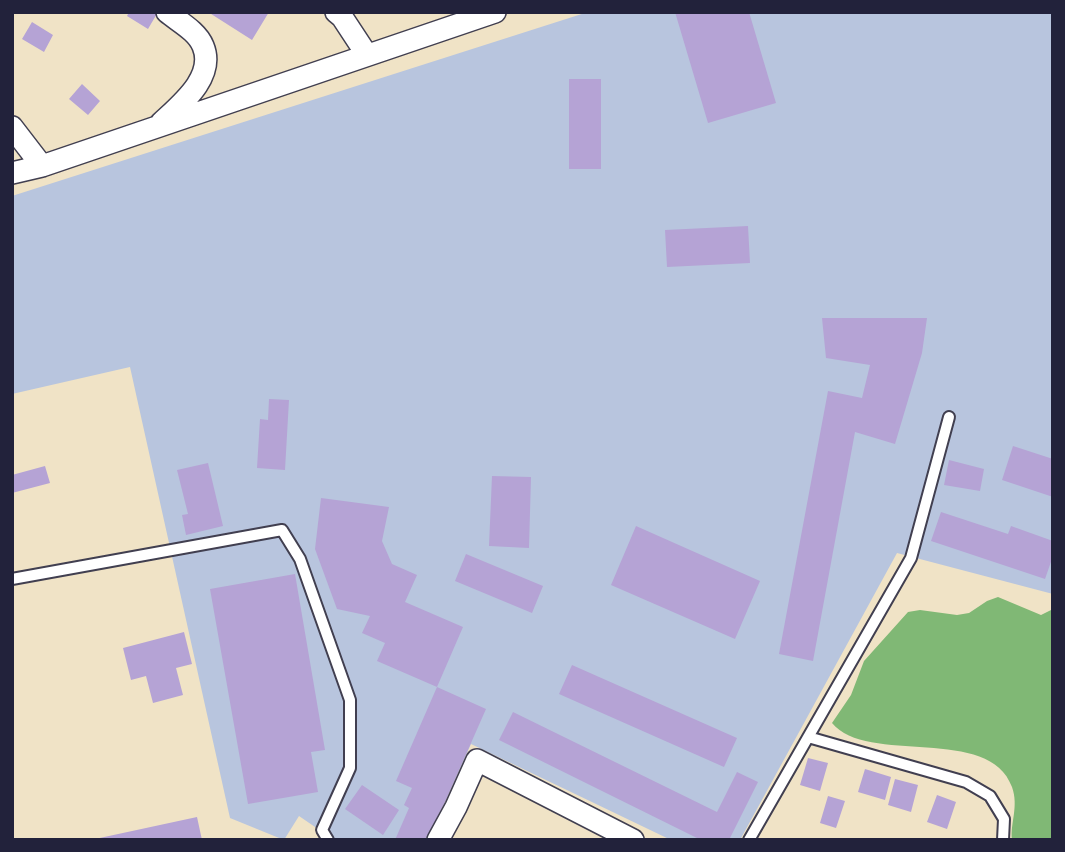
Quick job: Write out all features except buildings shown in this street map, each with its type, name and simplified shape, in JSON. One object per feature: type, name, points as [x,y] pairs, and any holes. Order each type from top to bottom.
[{"type":"street","points":[[157,127],[197,85],[205,66],[203,46],[190,29],[167,12]]},
{"type":"street","points":[[336,12],[367,55]]},
{"type":"street","points":[[12,173],[42,166],[495,12]]},
{"type":"street","points":[[12,127],[42,166]]},
{"type":"street","points":[[438,840],[477,760],[633,840]]},
{"type":"lane","points":[[749,840],[911,558],[949,417]]},
{"type":"lane","points":[[12,579],[282,530],[300,559],[350,700],[350,768],[322,830],[328,840]]},
{"type":"lane","points":[[808,737],[966,782],[990,796],[1004,819],[1003,840]]},
{"type":"shaded area","points":[[588,12],[1053,12],[1053,594],[897,553],[740,840],[671,840],[471,744],[425,840],[334,840],[299,816],[284,840],[230,818],[130,367],[12,394],[12,196]]},
{"type":"green space","points":[[998,597],[1041,615],[1053,609],[1053,840],[1012,840],[1015,801],[1012,787],[999,768],[980,756],[955,750],[872,742],[849,736],[832,723],[851,695],[864,661],[908,612],[920,610],[957,615],[969,613]]}]
